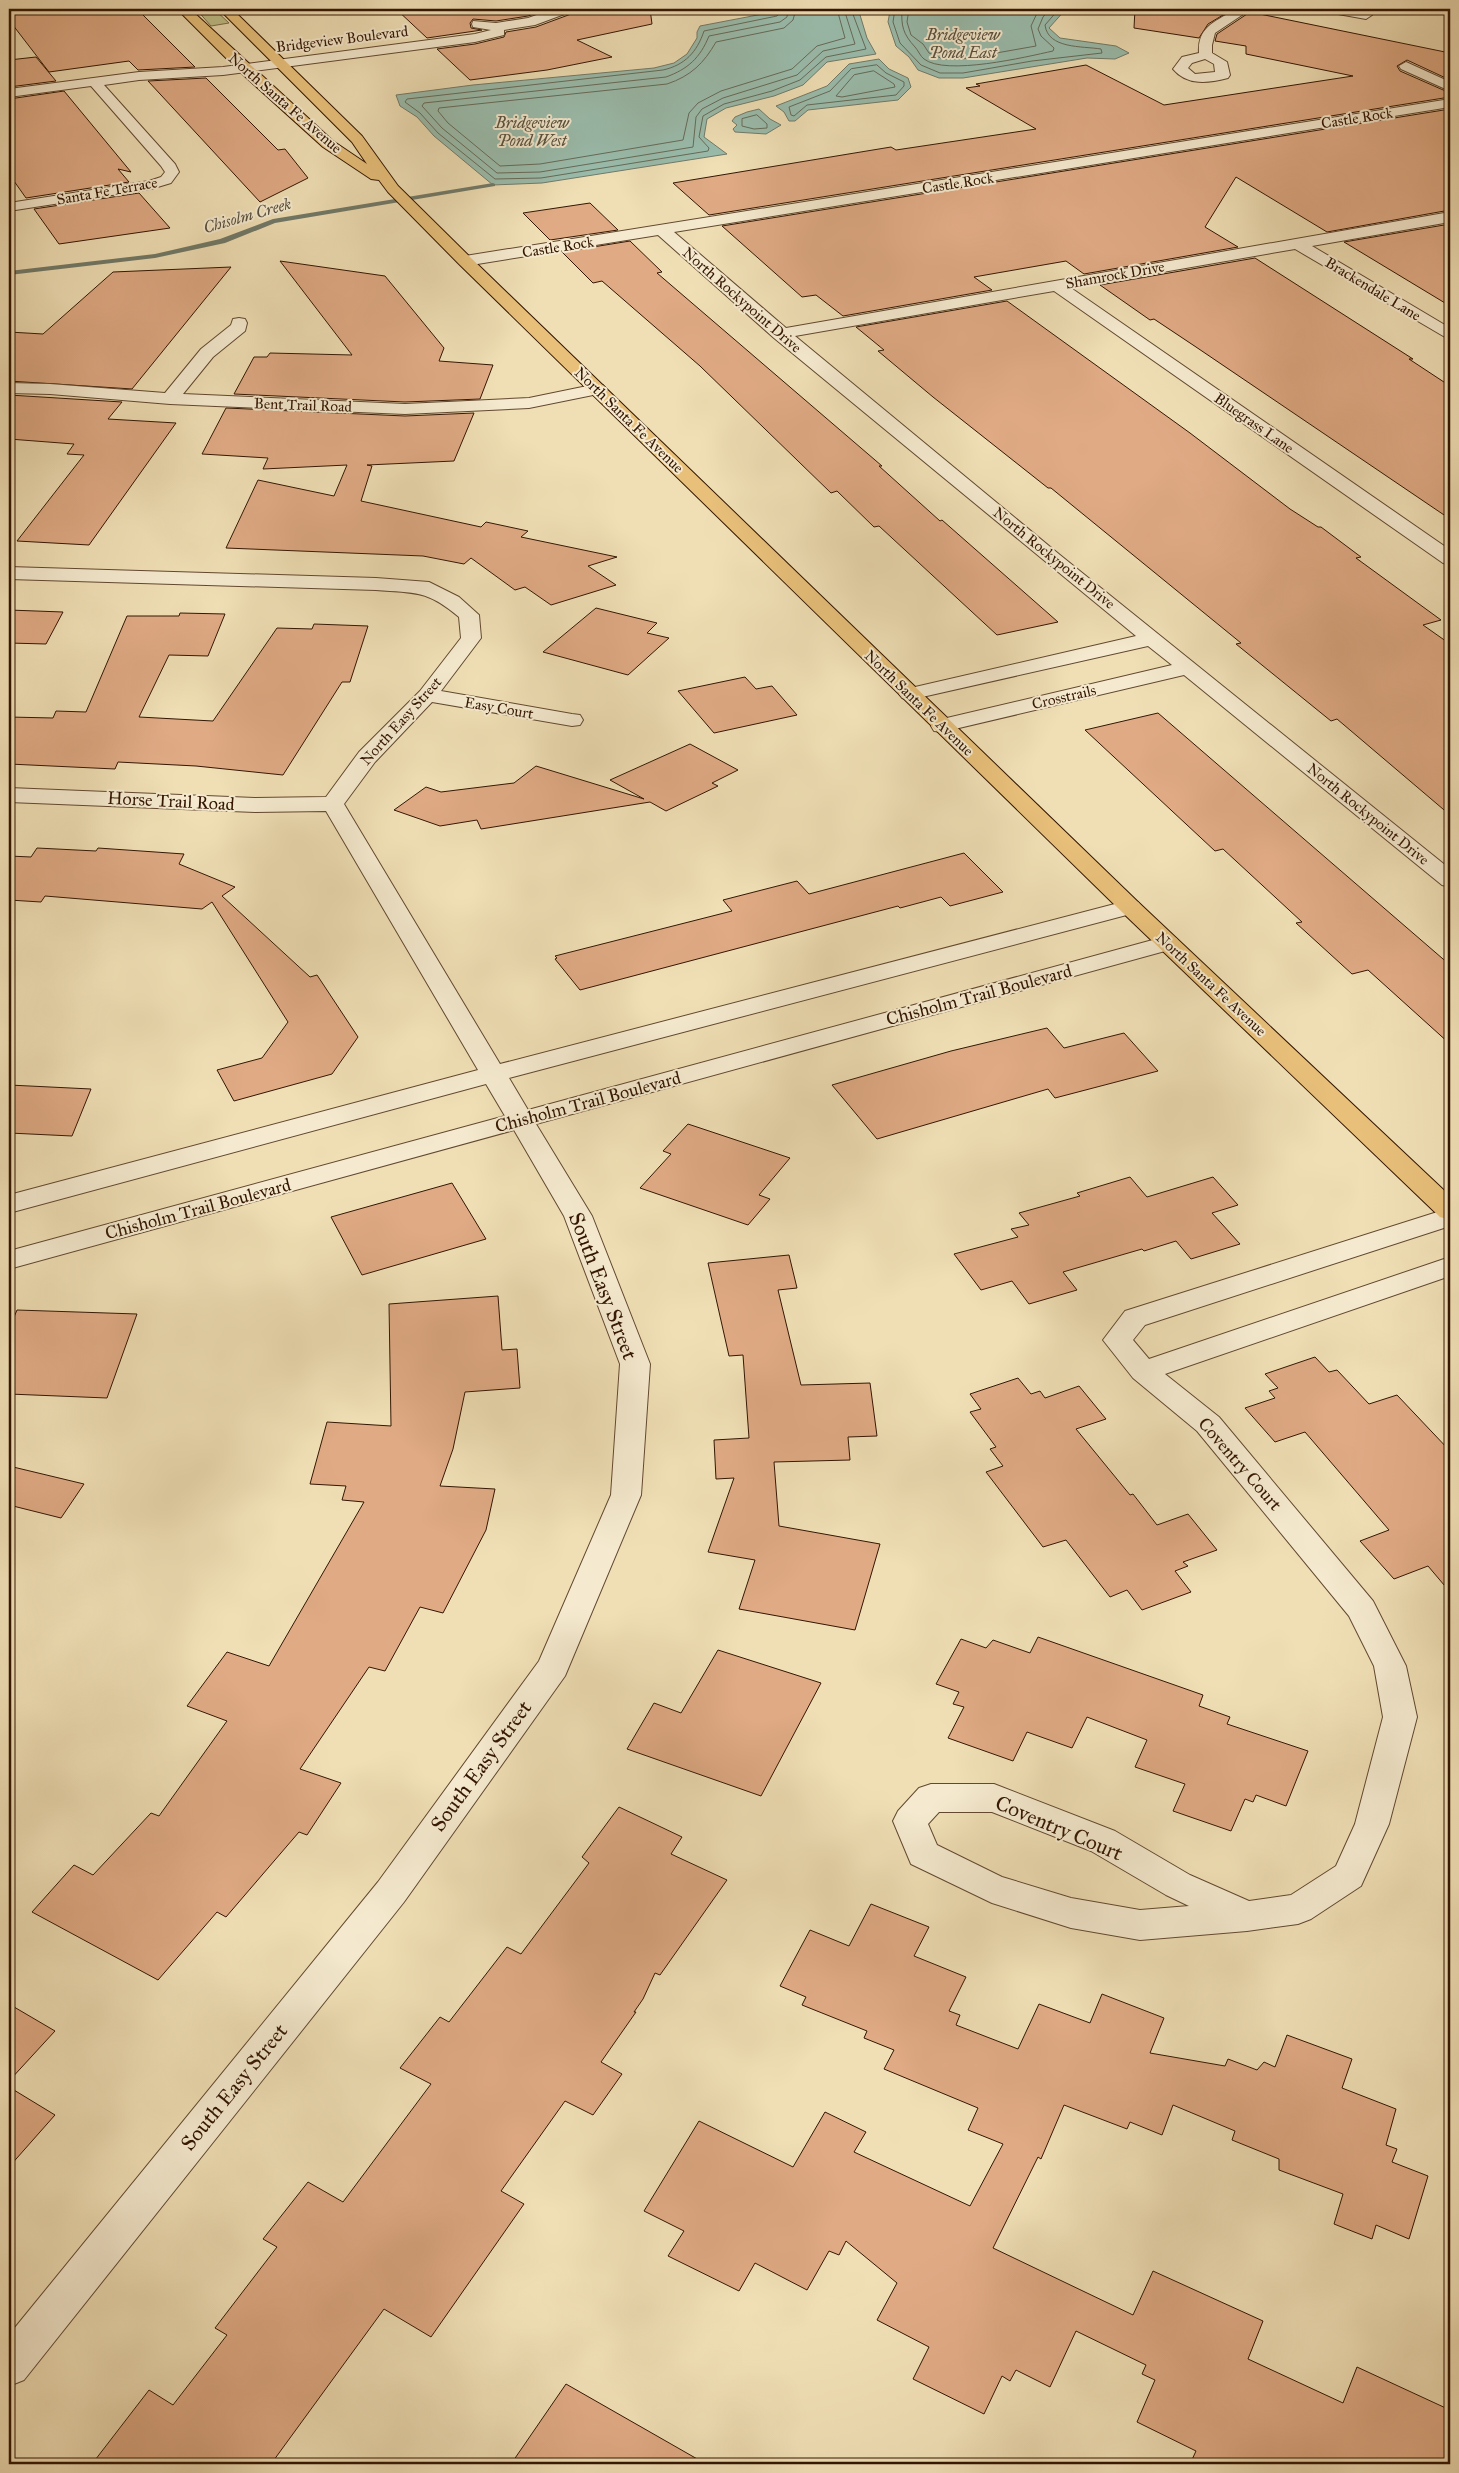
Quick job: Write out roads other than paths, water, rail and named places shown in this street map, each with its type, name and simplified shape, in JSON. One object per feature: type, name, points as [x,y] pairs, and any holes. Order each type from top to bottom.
[{"type":"main road","name":"North Santa Fe Avenue","points":[[183,9],[231,56],[328,144],[394,189]]},
{"type":"main road","name":"North Santa Fe Avenue","points":[[226,9],[357,139],[394,189],[465,261],[1130,908],[1450,1211]]},
{"type":"street","name":"Bridgeview Boulevard","points":[[467,24],[487,24],[496,27],[530,22],[565,9]]},
{"type":"street","points":[[1206,55],[1205,45],[1209,31],[1245,9]]},
{"type":"street","points":[[1332,9],[1366,15]]},
{"type":"street","name":"Bridgeview Boulevard","points":[[139,76],[281,64],[475,38],[498,32],[496,27]]},
{"type":"street","name":"Bridgeview Boulevard","points":[[139,76],[231,56],[287,48]]},
{"type":"street","points":[[1406,66],[1450,87]]},
{"type":"street","points":[[9,93],[139,76]]},
{"type":"street","name":"Santa Fe Terrace","points":[[9,207],[151,185],[166,180],[172,172],[168,164],[94,82]]},
{"type":"street","name":"Castle Rock","points":[[465,261],[1450,103]]},
{"type":"street","name":"Shamrock Drive","points":[[780,334],[1450,217]]},
{"type":"street","name":"North Rockypoint Drive","points":[[662,230],[780,334],[1152,638],[1186,668],[1450,880]]},
{"type":"street","name":"Brackendale Lane","points":[[1296,243],[1450,335]]},
{"type":"street","name":"Bluegrass Lane","points":[[1057,286],[1450,559]]},
{"type":"street","points":[[170,399],[207,353],[240,327],[239,323]]},
{"type":"street","name":"Bent Trail Road","points":[[9,388],[50,389],[170,399],[405,409],[529,403],[597,389]]},
{"type":"street","name":"North Easy Street","points":[[9,573],[376,584],[429,588],[452,601],[469,615],[471,638],[427,695],[367,757],[334,804]]},
{"type":"street","points":[[909,694],[1152,638]]},
{"type":"street","name":"Crosstrails","points":[[942,726],[1186,668]]},
{"type":"street","name":"Easy Court","points":[[427,695],[572,720]]},
{"type":"street","name":"Horse Trail Road","points":[[9,795],[255,805],[334,804]]},
{"type":"street","points":[[334,804],[493,1074]]},
{"type":"street","points":[[1425,859],[1450,853]]},
{"type":"street","points":[[9,1204],[493,1074],[1130,908]]},
{"type":"street","name":"Chisholm Trail Boulevard","points":[[9,1260],[1168,943]]},
{"type":"street","name":"South Easy Street","points":[[9,2366],[391,1892],[553,1667],[626,1495],[635,1364],[578,1216],[493,1074]]},
{"type":"street","name":"Coventry Court","points":[[1247,1916],[1178,1885],[1103,1841],[994,1798],[931,1798],[910,1821],[923,1854],[992,1888],[1072,1913],[1140,1925],[1247,1916],[1298,1909],[1349,1876],[1372,1824],[1400,1717],[1390,1666],[1362,1609],[1208,1424],[1143,1371],[1117,1340],[1135,1318],[1450,1217]]},
{"type":"street","points":[[1143,1371],[1450,1266]]},
{"type":"water","name":"Bridgeview Pond West","points":[[789,9],[854,9],[860,15],[867,38],[876,54],[827,62],[803,85],[774,96],[726,108],[707,119],[704,137],[727,154],[542,183],[493,185],[434,136],[417,117],[400,106],[396,95],[473,85],[654,68],[674,63],[687,54],[697,38],[700,26]]},
{"type":"water","name":"Bridgeview Pond East","points":[[895,9],[1066,9],[1049,28],[1060,38],[1116,46],[1129,53],[1115,59],[1087,58],[963,78],[939,78],[918,70],[909,57],[896,46],[888,22],[890,11]]},
{"type":"water","points":[[879,59],[889,69],[908,78],[911,87],[898,100],[808,110],[795,121],[789,121],[784,112],[776,106],[827,86],[849,64]]},
{"type":"water","points":[[759,109],[770,119],[781,125],[766,134],[735,132],[733,129],[737,125],[732,121],[735,117]]},
{"type":"waterway","name":"Chisolm Creek","points":[[9,273],[155,256],[222,241],[273,221],[493,185]]}]
